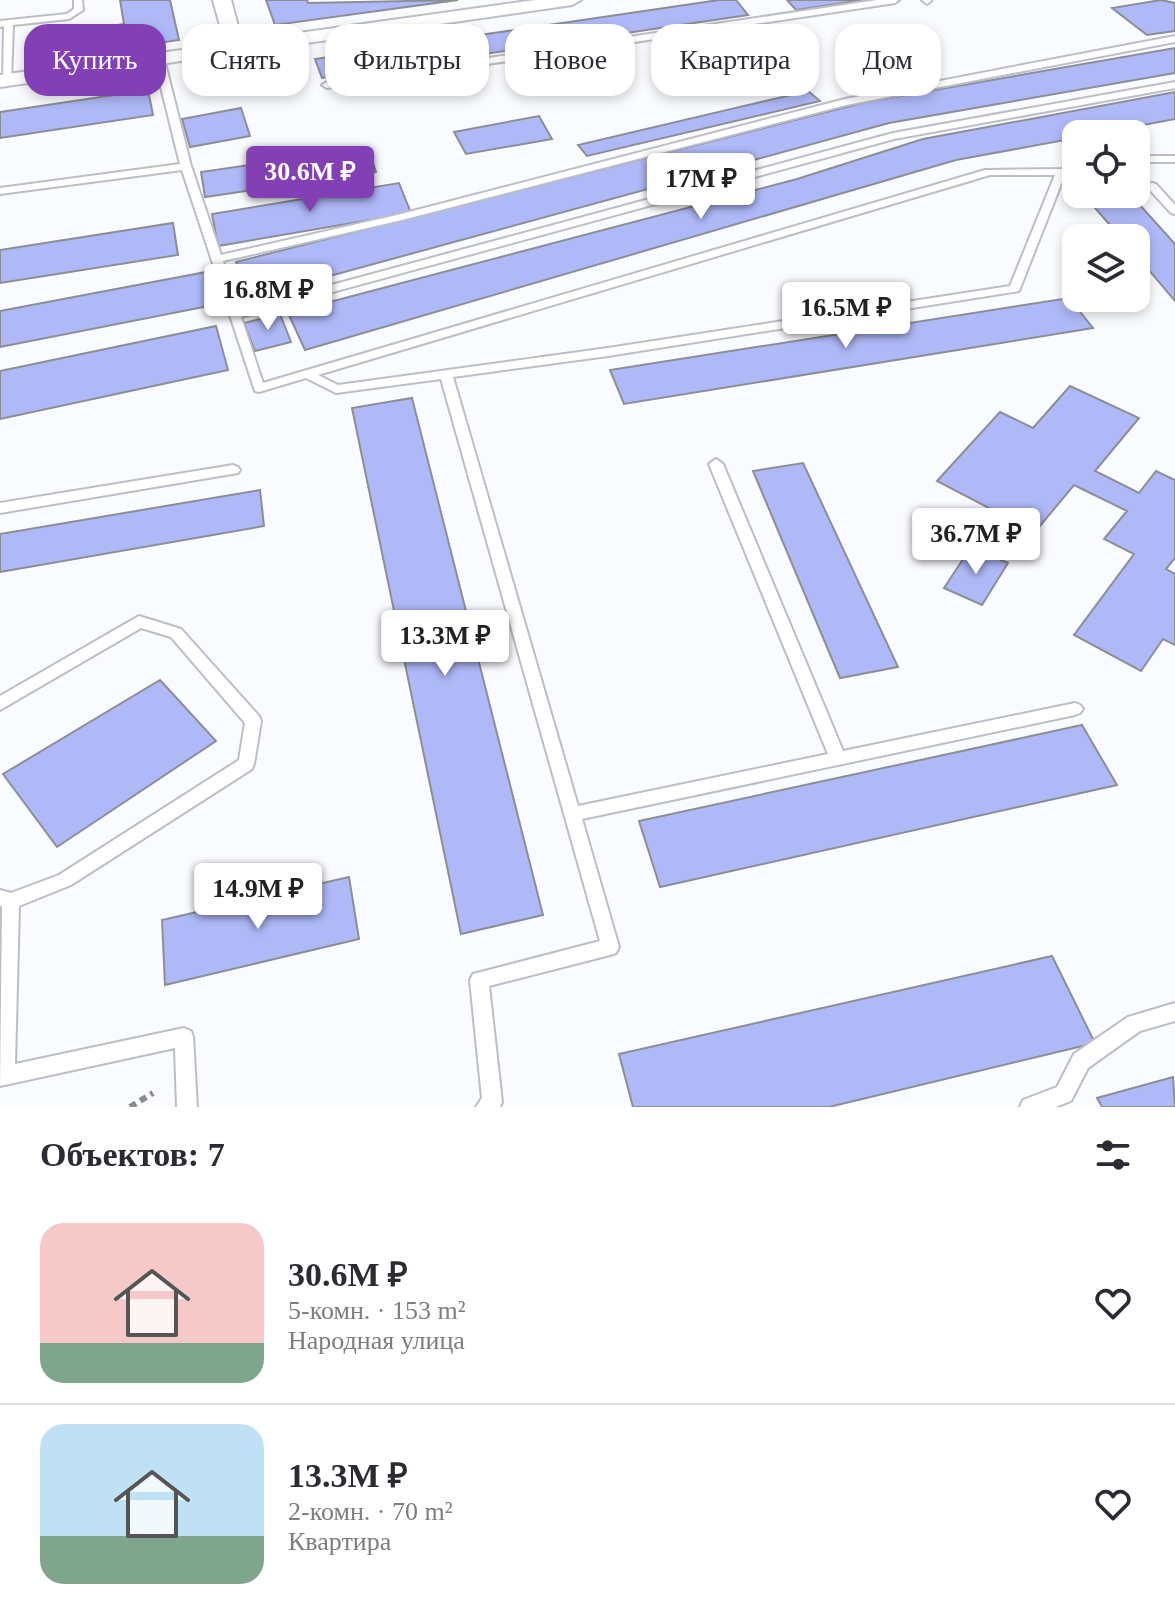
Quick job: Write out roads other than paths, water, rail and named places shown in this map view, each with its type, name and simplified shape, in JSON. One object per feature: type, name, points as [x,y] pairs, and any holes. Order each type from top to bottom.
[{"type":"street","points":[[222,0],[228,24]]},
{"type":"street","points":[[309,37],[572,0]]},
{"type":"street","points":[[3,81],[24,78]]},
{"type":"lane","points":[[3,81],[4,24],[69,16],[79,10],[78,0]]},
{"type":"lane","points":[[489,61],[895,0]]},
{"type":"lane","points":[[218,259],[398,218],[845,102],[1175,39]]},
{"type":"lane","points":[[237,314],[893,136],[1175,85]]},
{"type":"lane","points":[[166,87],[186,166],[259,388],[989,172],[1061,172],[1015,289],[336,389],[307,374]]},
{"type":"lane","points":[[1150,159],[1175,159]]},
{"type":"lane","points":[[0,191],[186,166]]},
{"type":"lane","points":[[1152,186],[1175,211]]},
{"type":"lane","points":[[446,374],[610,947],[479,980],[492,1102],[486,1107]]},
{"type":"lane","points":[[716,464],[838,758]]},
{"type":"lane","points":[[0,508],[233,470]]},
{"type":"lane","points":[[0,704],[139,622],[176,633],[253,721],[246,764],[65,880],[6,900],[2,1076],[184,1037],[187,1107]]},
{"type":"lane","points":[[573,814],[1075,709]]},
{"type":"lane","points":[[1030,1107],[1068,1100],[1081,1061],[1135,1023],[1175,1012]]}]
